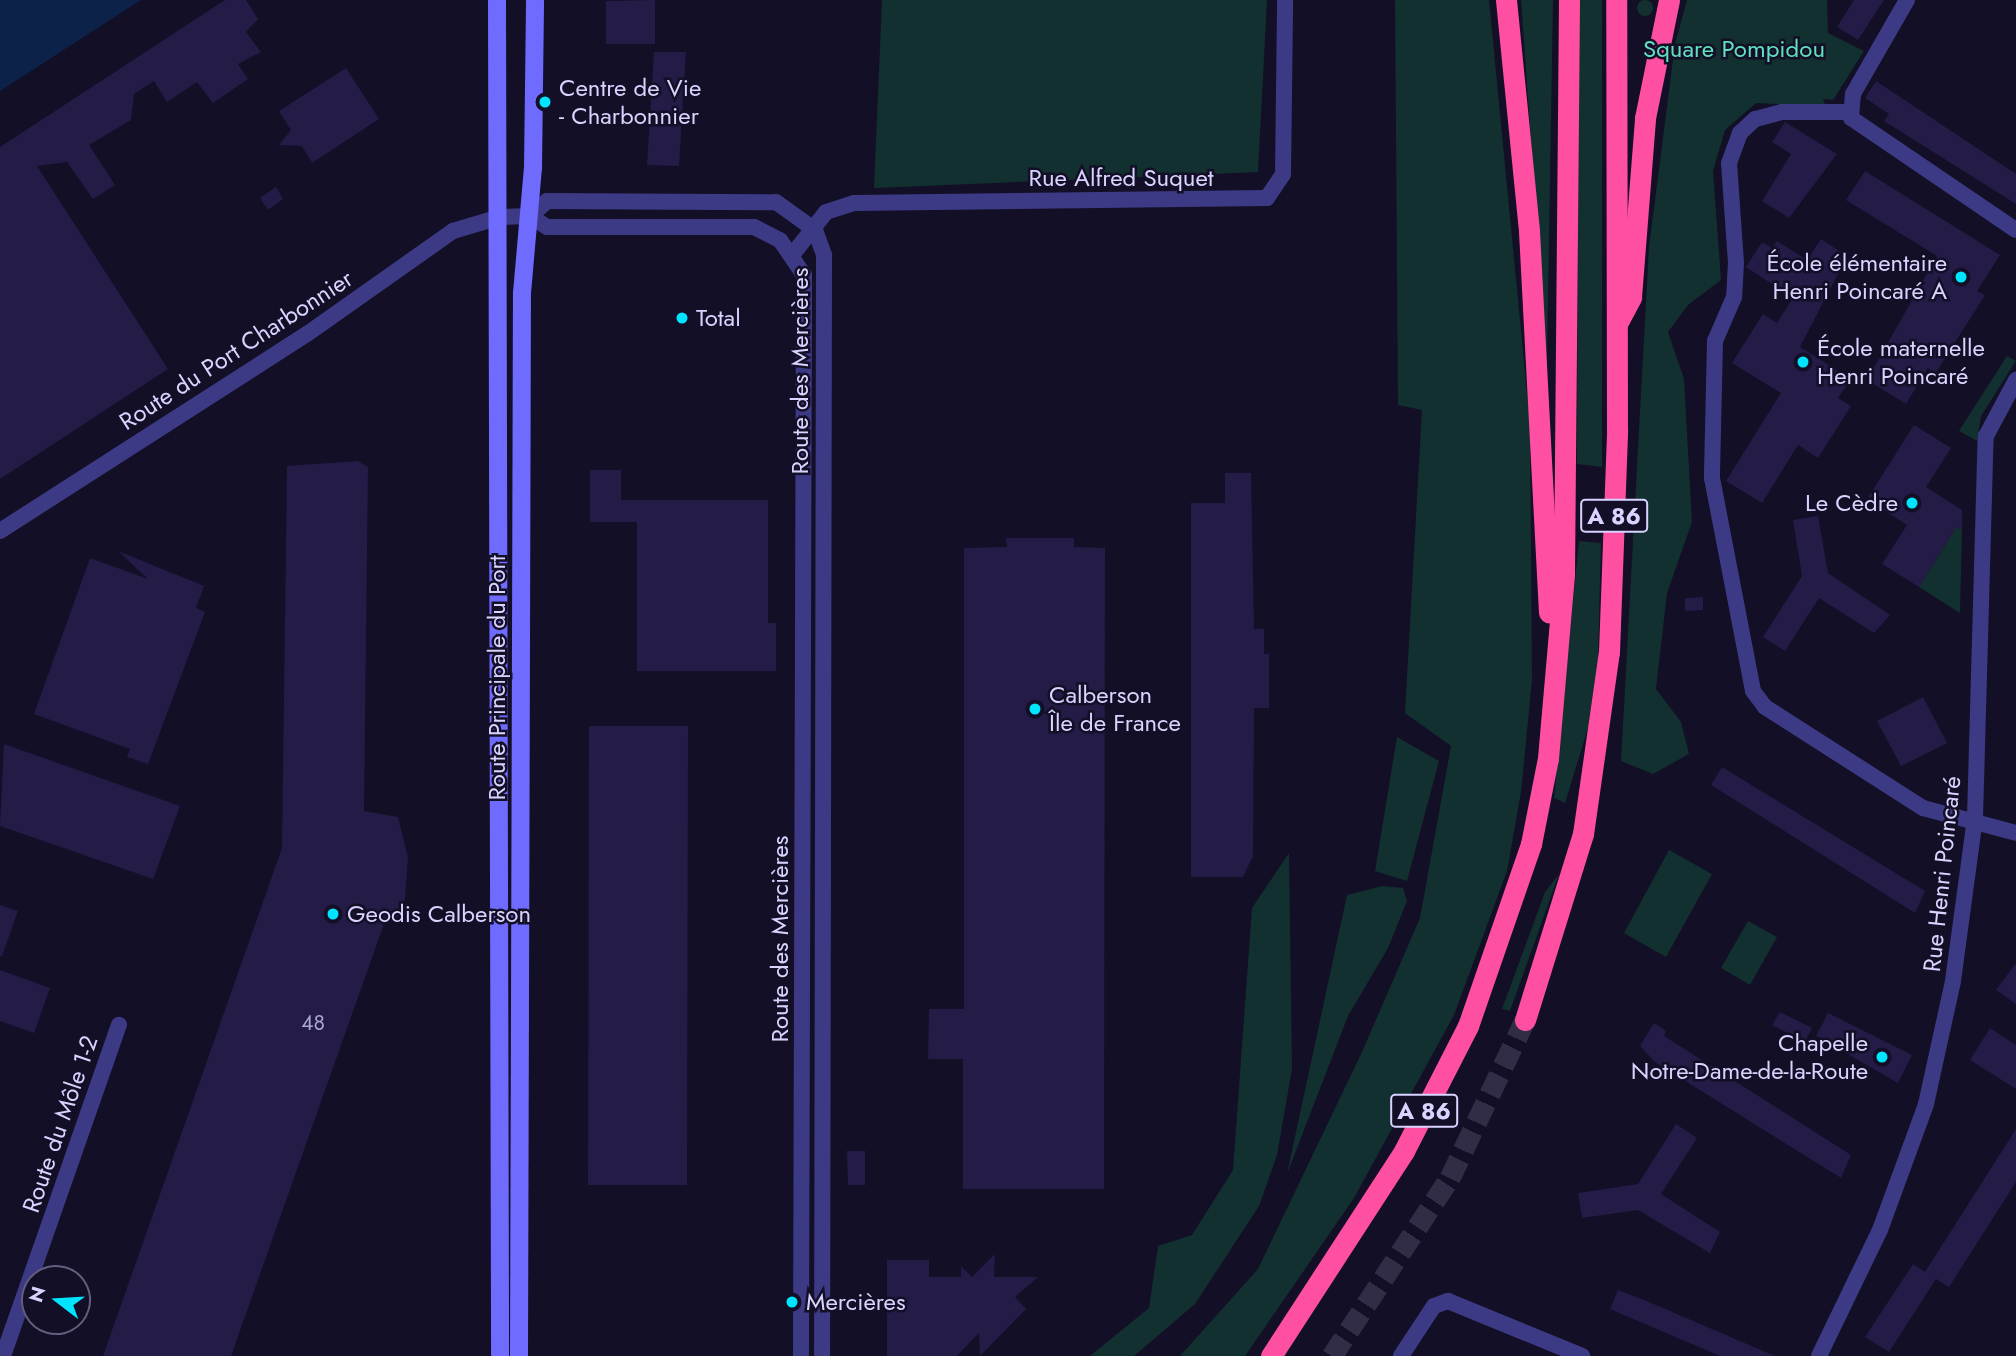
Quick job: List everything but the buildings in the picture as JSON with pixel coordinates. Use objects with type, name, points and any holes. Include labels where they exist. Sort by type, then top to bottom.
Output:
[{"type":"highway","points":[[1506,0],[1529,230],[1550,631],[1559,667]]},
{"type":"highway","name":"A 86","points":[[1272,1356],[1404,1151],[1472,1018],[1531,844],[1559,667],[1569,0]]},
{"type":"highway","name":"A 86","points":[[1524,1020],[1566,899],[1599,739],[1614,553],[1616,0]]},
{"type":"highway","points":[[1616,325],[1630,297],[1645,118],[1669,0]]},
{"type":"main road","name":"Route Principale du Port","points":[[496,0],[500,217],[500,1356]]},
{"type":"main road","name":"Route Principale du Port","points":[[519,1356],[522,293],[530,216],[535,0]]},
{"type":"street","name":"Rue Alfred Suquet","points":[[793,254],[827,212],[854,203],[1267,198],[1283,174],[1285,0]]},
{"type":"street","points":[[1850,112],[1907,0]]},
{"type":"street","points":[[1850,112],[1860,129],[2016,230]]},
{"type":"street","points":[[1850,112],[1767,114],[1740,134],[1732,148],[1728,177],[1734,297],[1715,341],[1712,478],[1759,703],[1923,808],[1975,818],[2016,832]]},
{"type":"street","points":[[500,217],[530,216],[547,201],[764,201],[785,204],[815,230]]},
{"type":"street","name":"Route des Mercières","points":[[530,216],[547,227],[754,227],[793,254],[804,275],[801,1356]]},
{"type":"street","name":"Route du Port Charbonnier","points":[[0,531],[307,334],[453,231],[500,217]]},
{"type":"street","name":"Route des Mercières","points":[[815,230],[824,255],[822,1356]]},
{"type":"street","name":"Rue Henri Poincaré","points":[[1819,1356],[1880,1230],[1926,1104],[1953,981],[1975,818],[1986,436],[2016,380]]},
{"type":"street","name":"Route du Môle 1-2","points":[[3,1356],[119,1025]]},
{"type":"street","points":[[1401,1356],[1434,1306],[1448,1301],[1582,1356]]},
{"type":"green space","points":[[882,0],[1267,0],[1258,172],[874,188]]},
{"type":"green space","points":[[1395,0],[1489,0],[1530,424],[1532,680],[1521,792],[1507,871],[1454,1015],[1354,1198],[1245,1356],[1180,1356],[1258,1269],[1362,1052],[1420,918],[1451,746],[1405,713],[1422,410],[1398,405]]},
{"type":"green space","points":[[1521,0],[1553,0],[1546,418],[1540,267]]},
{"type":"green space","points":[[1579,0],[1602,0],[1602,467],[1577,464]]},
{"type":"green space","points":[[1645,0],[1653,8],[1645,16],[1637,8]]},
{"type":"green space","name":"Square Pompidou","points":[[1687,0],[1827,0],[1828,33],[1864,51],[1833,100],[1823,99],[1826,107],[1756,103],[1725,130],[1713,171],[1721,280],[1688,305],[1668,332],[1684,379],[1692,522],[1667,593],[1656,689],[1681,722],[1689,754],[1653,774],[1621,761],[1649,247],[1675,44]]},
{"type":"green space","points":[[2007,356],[2016,361],[1981,416],[1977,441],[1959,431]]},
{"type":"green space","points":[[1956,527],[1962,530],[1960,613],[1919,587]]},
{"type":"green space","points":[[1579,541],[1601,543],[1598,658],[1588,728],[1565,803],[1554,798]]},
{"type":"green space","points":[[1397,737],[1439,761],[1407,881],[1375,871]]},
{"type":"green space","points":[[1669,850],[1712,874],[1666,957],[1624,933]]},
{"type":"green space","points":[[1289,853],[1292,1069],[1277,1155],[1259,1206],[1195,1304],[1134,1356],[1090,1356],[1149,1308],[1158,1246],[1192,1235],[1233,1170],[1252,908]]},
{"type":"green space","points":[[1559,874],[1510,1011],[1502,1009],[1545,892]]},
{"type":"green space","points":[[1382,886],[1403,888],[1407,901],[1388,948],[1348,1016],[1287,1174],[1347,895]]},
{"type":"green space","points":[[1748,921],[1777,937],[1750,985],[1721,968]]},
{"type":"water","points":[[0,0],[141,0],[0,91]]},
{"type":"tunnel","points":[[1332,1356],[1450,1178],[1525,1020]]},
{"type":"place","name":"Centre de Vie - Charbonnier","points":[[545,102]]},
{"type":"place","name":"École élémentaire Henri Poincaré A","points":[[1961,277]]},
{"type":"place","name":"Total","points":[[682,318]]},
{"type":"place","name":"École maternelle Henri Poincaré","points":[[1803,362]]},
{"type":"place","name":"Le Cèdre","points":[[1912,503]]},
{"type":"place","name":"Calberson Île de France","points":[[1035,709]]},
{"type":"place","name":"Geodis Calberson","points":[[333,914]]},
{"type":"place","name":"Chapelle Notre-Dame-de-la-Route","points":[[1882,1057]]},
{"type":"place","name":"Mercières","points":[[792,1302]]}]
